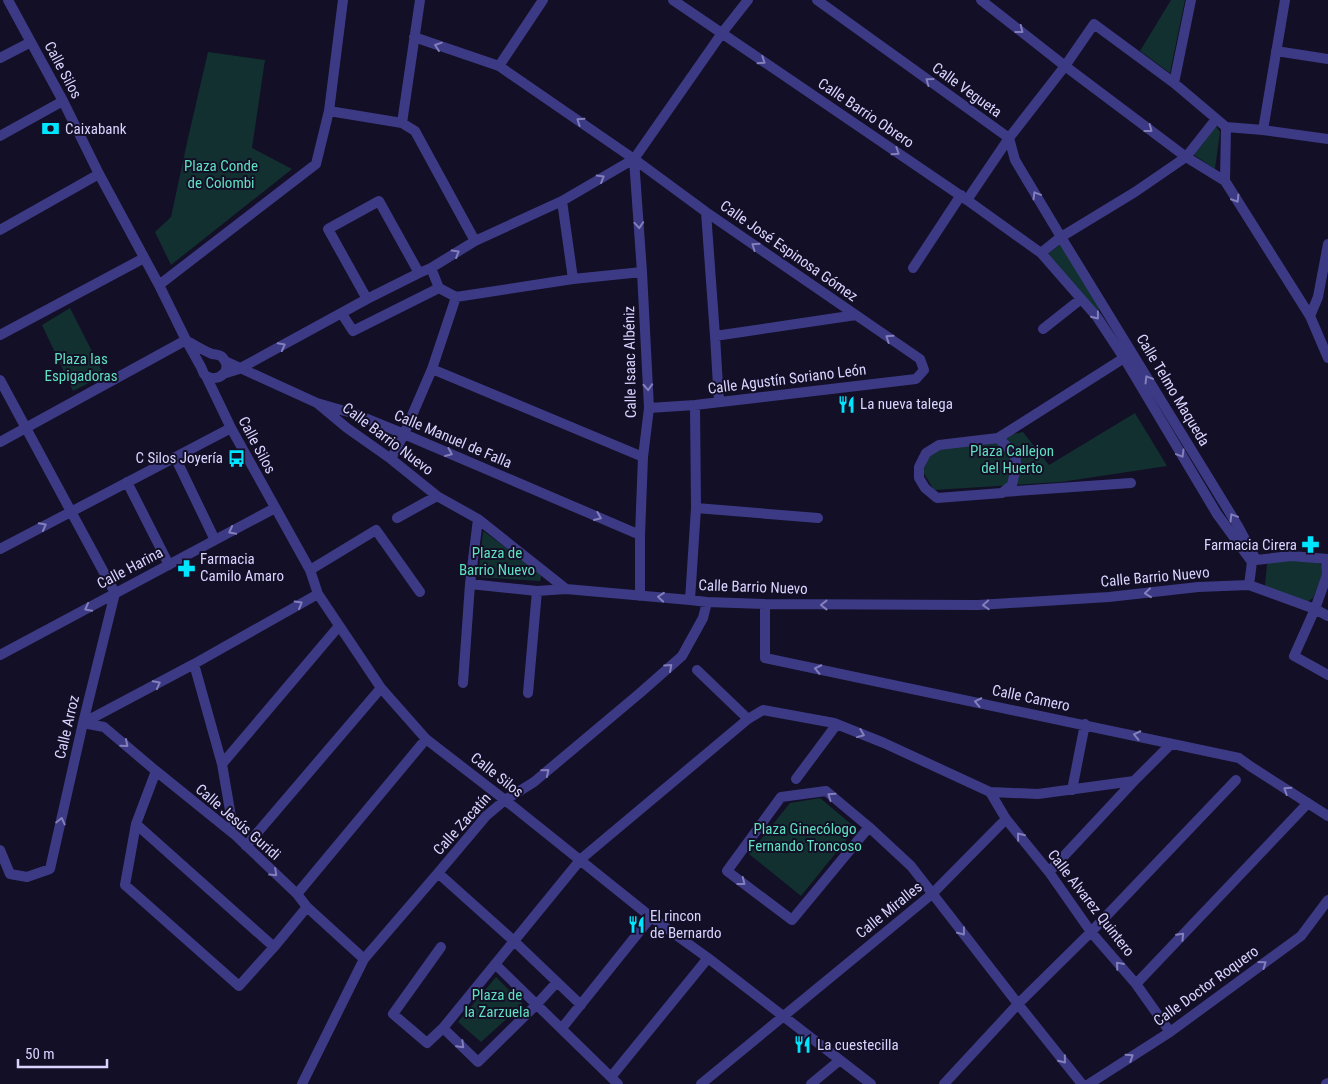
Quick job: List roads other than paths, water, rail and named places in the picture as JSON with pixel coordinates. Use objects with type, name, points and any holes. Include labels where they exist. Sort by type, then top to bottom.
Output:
[{"type":"street","name":"Calle Silos","points":[[8,0],[63,101],[186,340],[212,374],[214,395],[230,428],[310,570],[318,594],[381,688],[426,739],[651,917],[708,958],[871,1084]]},
{"type":"street","points":[[159,285],[316,164],[329,111],[344,0]]},
{"type":"street","points":[[402,123],[420,0]]},
{"type":"street","points":[[499,66],[543,0]]},
{"type":"street","name":"Calle Barrio Obrero","points":[[673,0],[964,198],[1041,253]]},
{"type":"street","points":[[212,374],[239,369],[431,268],[475,241],[562,201],[634,159],[722,33],[748,0]]},
{"type":"street","name":"Calle Vegueta","points":[[817,0],[1009,138],[1015,160],[1061,237]]},
{"type":"street","points":[[981,0],[994,4],[1065,66],[1186,157],[1225,181],[1310,316],[1328,358]]},
{"type":"street","points":[[1174,83],[1191,0]]},
{"type":"street","points":[[1263,130],[1285,0]]},
{"type":"street","points":[[913,268],[1065,66],[1094,24],[1174,83],[1226,127],[1328,139]]},
{"type":"street","name":"Calle José Espinosa Gómez","points":[[414,38],[499,66],[634,159],[706,212],[920,359],[924,370]]},
{"type":"street","points":[[0,58],[31,42]]},
{"type":"street","points":[[1276,51],[1328,59]]},
{"type":"street","points":[[0,136],[63,101]]},
{"type":"street","points":[[329,111],[402,123],[416,131],[475,241]]},
{"type":"street","points":[[1041,253],[1061,237],[1135,192],[1186,157],[1216,119]]},
{"type":"street","points":[[1225,181],[1226,127]]},
{"type":"street","name":"Calle Isaac Albéniz","points":[[634,159],[649,408],[643,457],[640,596]]},
{"type":"street","points":[[0,230],[100,174]]},
{"type":"street","points":[[367,300],[328,229],[379,201],[419,273]]},
{"type":"street","points":[[562,201],[573,279]]},
{"type":"street","points":[[706,212],[719,402]]},
{"type":"street","name":"Calle Telmo Maqueda","points":[[1061,237],[1238,526],[1254,561]]},
{"type":"street","points":[[1310,316],[1318,297],[1328,244]]},
{"type":"street","name":"Calle Telmo Maqueda","points":[[1041,253],[1097,317],[1124,358],[1217,514],[1254,561]]},
{"type":"street","points":[[0,335],[144,258]]},
{"type":"street","points":[[431,268],[439,288],[456,297],[573,279],[642,272]]},
{"type":"street","points":[[342,314],[353,332],[439,288]]},
{"type":"street","points":[[391,459],[432,369],[456,297]]},
{"type":"street","points":[[1043,329],[1081,299]]},
{"type":"street","points":[[715,336],[856,315]]},
{"type":"street","points":[[0,442],[186,340],[220,356],[225,361],[226,368],[212,374]]},
{"type":"street","points":[[212,374],[203,360],[213,354]]},
{"type":"street","points":[[1124,358],[998,438],[939,445],[926,453],[919,467],[919,478],[925,488],[936,498],[1131,483]]},
{"type":"street","name":"Calle Manuel de Falla","points":[[225,361],[317,403],[355,414],[404,434],[640,535]]},
{"type":"street","points":[[432,369],[643,457]]},
{"type":"street","name":"Calle Agustín Soriano León","points":[[649,408],[695,405],[916,378],[924,370]]},
{"type":"street","points":[[0,380],[115,593]]},
{"type":"street","name":"Calle Barrio Nuevo","points":[[317,403],[437,496],[478,519],[566,589],[707,602],[978,606],[1109,597],[1198,587],[1249,586]]},
{"type":"street","points":[[690,600],[696,508],[695,405]]},
{"type":"street","points":[[0,548],[230,428]]},
{"type":"street","points":[[998,438],[1012,451],[1017,462],[1012,485],[1002,493]]},
{"type":"street","points":[[175,457],[216,540]]},
{"type":"street","points":[[127,482],[169,564]]},
{"type":"street","points":[[397,518],[437,496]]},
{"type":"street","name":"Calle Harina","points":[[0,655],[275,508]]},
{"type":"street","points":[[696,508],[818,518]]},
{"type":"street","points":[[463,683],[470,584],[478,519]]},
{"type":"street","points":[[310,570],[376,530],[420,592]]},
{"type":"street","points":[[1328,616],[1315,610],[1249,586],[1254,561],[1291,556],[1327,559],[1327,575],[1315,610],[1294,656],[1328,675]]},
{"type":"street","points":[[470,584],[537,591],[566,589]]},
{"type":"street","points":[[528,693],[537,591]]},
{"type":"street","name":"Calle Arroz","points":[[0,850],[10,874],[27,877],[50,869],[83,722],[115,593]]},
{"type":"street","points":[[83,722],[194,664],[318,594]]},
{"type":"street","name":"Calle Zacatín","points":[[302,1084],[364,959],[486,816],[505,800],[534,782],[682,656],[703,618],[707,602]]},
{"type":"street","name":"Calle Camero","points":[[765,604],[765,658],[1239,758],[1328,816]]},
{"type":"street","points":[[222,764],[339,626]]},
{"type":"street","points":[[194,664],[222,764],[234,834]]},
{"type":"street","points":[[697,670],[748,719]]},
{"type":"street","points":[[246,846],[381,688]]},
{"type":"street","points":[[441,947],[394,1014],[427,1043],[443,1028],[581,860],[748,719],[762,710],[837,724],[884,743],[990,792],[1038,794],[1134,781]]},
{"type":"street","name":"Calle Jesús Guridi","points":[[83,722],[104,727],[234,834],[307,907],[364,959]]},
{"type":"street","points":[[796,778],[837,724]]},
{"type":"street","points":[[1072,790],[1084,724]]},
{"type":"street","points":[[296,894],[426,739]]},
{"type":"street","points":[[1048,872],[1134,781],[1172,744]]},
{"type":"street","points":[[156,771],[136,824],[125,885],[239,986],[307,907]]},
{"type":"street","points":[[944,1084],[1018,1004],[1091,932],[1236,780]]},
{"type":"street","points":[[869,827],[792,920],[727,870],[781,797],[826,791],[869,827],[911,866],[1082,1084]]},
{"type":"street","name":"Calle Alvarez Quintero","points":[[990,792],[1006,819],[1048,872],[1091,932],[1136,984],[1170,1032]]},
{"type":"street","points":[[1136,984],[1308,803]]},
{"type":"street","name":"Calle Miralles","points":[[701,1084],[932,894],[1006,819]]},
{"type":"street","points":[[136,824],[274,947]]},
{"type":"street","points":[[438,873],[514,941],[581,1005]]},
{"type":"street","name":"Calle Doctor Roquero","points":[[1089,1084],[1170,1032],[1301,936],[1328,900]]},
{"type":"street","points":[[562,1028],[651,917]]},
{"type":"street","points":[[495,964],[614,1080],[708,958]]},
{"type":"street","points":[[443,1028],[478,1062],[557,982]]},
{"type":"street","points":[[811,1084],[840,1060]]},
{"type":"place","name":"Caixabank","points":[[51,129]]},
{"type":"place","name":"La nueva talega","points":[[846,404]]},
{"type":"place","name":"C Silos Joyería","points":[[237,458]]},
{"type":"place","name":"Farmacia Cirera","points":[[1311,545]]},
{"type":"place","name":"Farmacia Camilo Amaro","points":[[186,568]]},
{"type":"place","name":"El rincon de Bernardo","points":[[636,925]]},
{"type":"place","name":"La cuestecilla","points":[[803,1045]]},
{"type":"park label","name":"Plaza Conde de Colombi","points":[[221,174]]},
{"type":"park label","name":"Plaza las Espigadoras","points":[[81,368]]},
{"type":"park label","name":"Plaza Callejon del Huerto","points":[[1012,460]]},
{"type":"park label","name":"Plaza de Barrio Nuevo","points":[[497,562]]},
{"type":"park label","name":"Plaza Ginecólogo Fernando Troncoso","points":[[805,838]]},
{"type":"park label","name":"Plaza de la Zarzuela","points":[[497,1004]]}]
